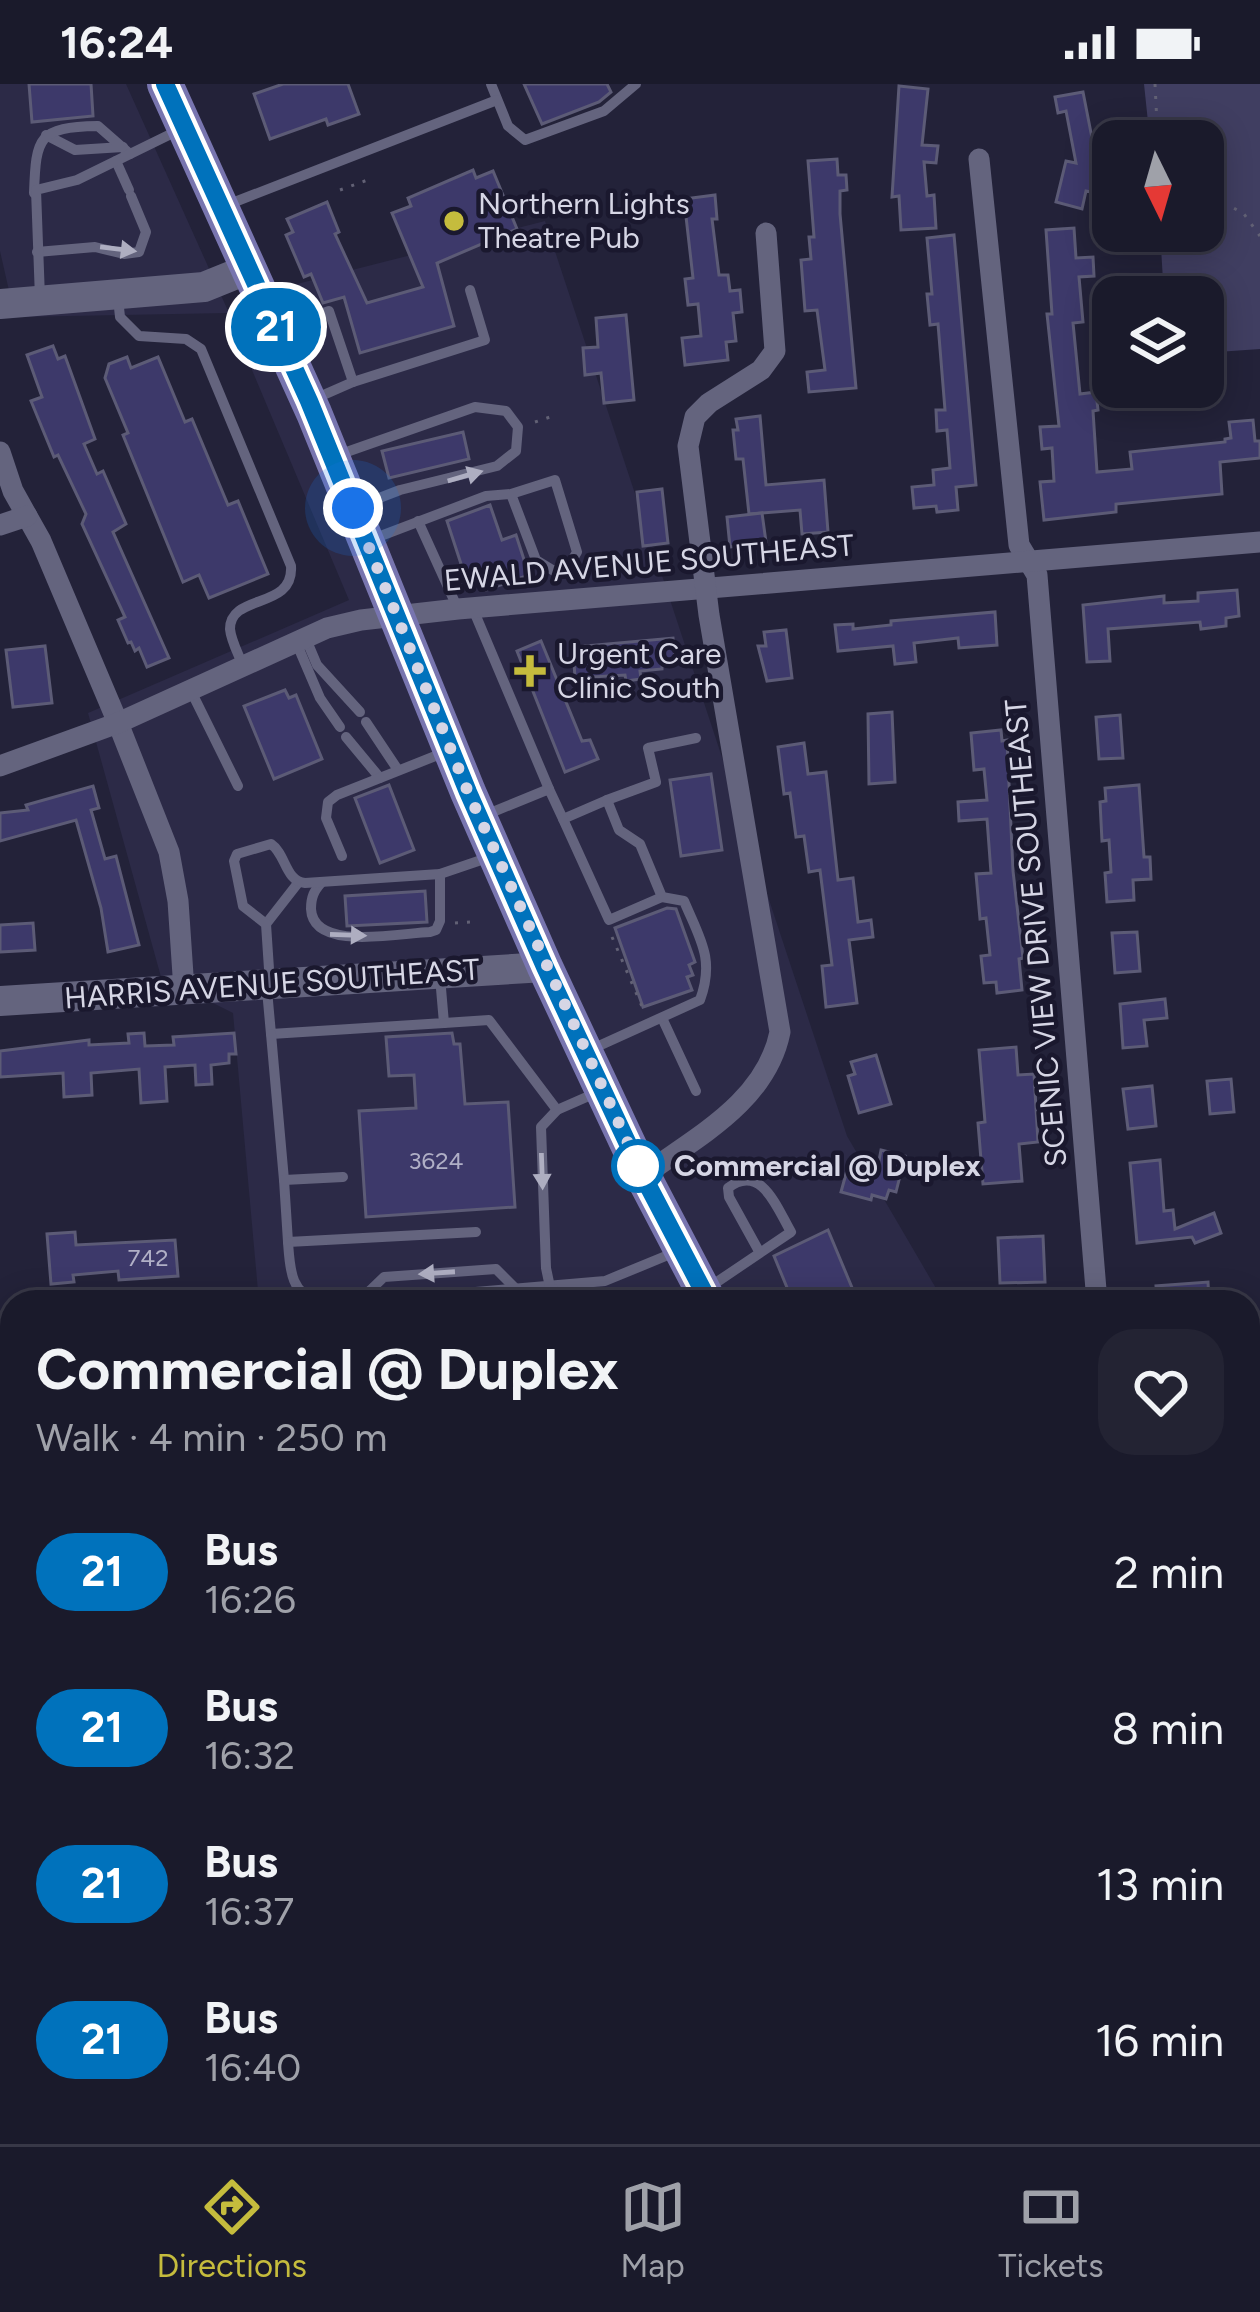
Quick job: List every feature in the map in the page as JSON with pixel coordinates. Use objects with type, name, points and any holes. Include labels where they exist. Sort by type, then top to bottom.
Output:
[{"type":"main road","points":[[168,85],[309,401],[545,967],[643,1176],[703,1290]]},
{"type":"street","name":"SCENIC VIEW DRIVE SOUTHEAST","points":[[979,159],[1019,545],[1037,574],[1096,1290]]},
{"type":"street","points":[[643,1176],[740,1106],[770,1068],[780,1032],[705,590],[688,446],[695,417],[761,370],[775,352],[766,233]]},
{"type":"street","points":[[0,304],[204,287],[251,268]]},
{"type":"street","points":[[0,452],[169,852],[178,901],[184,990]]},
{"type":"street","points":[[0,525],[27,516]]},
{"type":"street","name":"EWALD AVENUE SOUTHEAST","points":[[0,766],[118,723],[345,622],[1260,542]]},
{"type":"street","name":"HARRIS AVENUE SOUTHEAST","points":[[0,1001],[545,967]]},
{"type":"lane","points":[[491,84],[508,126],[526,140],[604,111],[636,84]]},
{"type":"lane","points":[[223,207],[497,100]]},
{"type":"lane","points":[[40,301],[36,148],[46,135],[71,127],[98,126],[127,151]]},
{"type":"lane","points":[[34,194],[41,186],[77,181],[127,151],[185,127]]},
{"type":"lane","points":[[46,135],[75,150],[127,151]]},
{"type":"lane","points":[[37,252],[95,247],[124,254],[139,252],[146,232],[116,161]]},
{"type":"lane","points":[[309,401],[485,340],[470,290]]},
{"type":"lane","points":[[118,294],[120,316],[139,336],[186,339],[201,349],[291,566],[291,578],[283,591],[243,608],[231,622],[243,666]]},
{"type":"lane","points":[[278,329],[329,311],[353,382]]},
{"type":"lane","points":[[332,457],[475,407],[506,411],[516,419],[518,444],[510,458],[497,466],[400,490],[360,525]]},
{"type":"lane","points":[[360,525],[418,521],[488,496],[557,480],[577,556],[554,571],[550,586],[554,601]]},
{"type":"lane","points":[[511,494],[536,560],[554,571]]},
{"type":"lane","points":[[418,521],[465,608],[609,920],[662,897],[684,901],[705,951],[710,974],[700,1000],[584,1053]]},
{"type":"lane","points":[[301,640],[363,717],[398,770]]},
{"type":"lane","points":[[301,640],[320,698],[380,778]]},
{"type":"lane","points":[[191,691],[238,786]]},
{"type":"lane","points":[[563,819],[656,782],[648,748],[696,739]]},
{"type":"lane","points":[[342,856],[326,818],[328,802],[451,749]]},
{"type":"lane","points":[[480,818],[549,789]]},
{"type":"lane","points":[[607,800],[619,830],[640,844],[662,897]]},
{"type":"lane","points":[[266,924],[243,906],[235,857],[277,846],[298,883]]},
{"type":"lane","points":[[298,883],[440,874],[496,855]]},
{"type":"lane","points":[[321,883],[311,908],[322,932],[341,937],[430,932],[440,921],[440,874]]},
{"type":"lane","points":[[298,883],[266,924],[288,1242],[293,1282],[301,1290]]},
{"type":"lane","points":[[440,974],[444,1023]]},
{"type":"lane","points":[[271,1034],[489,1020],[557,1110]]},
{"type":"lane","points":[[656,1020],[696,1091]]},
{"type":"lane","points":[[556,1290],[550,1286],[546,1268],[541,1127],[557,1110],[602,1090]]},
{"type":"lane","points":[[284,1180],[343,1177]]},
{"type":"lane","points":[[707,1290],[791,1232],[762,1183],[752,1179],[735,1182],[728,1188],[729,1197],[760,1253]]},
{"type":"lane","points":[[288,1242],[476,1232]]},
{"type":"lane","points":[[504,1290],[605,1281],[680,1250]]},
{"type":"lane","points":[[369,1290],[384,1276],[496,1269],[516,1289]]},
{"type":"path","points":[[1155,84],[1157,120]]},
{"type":"path","points":[[340,190],[373,178]]},
{"type":"path","points":[[1224,202],[1244,214],[1260,236]]},
{"type":"path","points":[[609,920],[609,930],[656,1020]]},
{"type":"shaded area","points":[[0,84],[126,84],[229,313],[297,284],[545,221],[847,1136],[937,1290],[258,1290],[233,1013],[161,977],[88,713],[349,600],[228,313],[15,317],[0,251]]},
{"type":"shaded area","points":[[1144,84],[1260,84],[1260,349],[1224,352],[1224,276],[1163,276],[1161,252],[1224,252],[1224,120],[1148,120]]},
{"type":"building","points":[[29,84],[91,84],[93,116],[32,122]]},
{"type":"building","points":[[283,84],[348,84],[359,114],[328,125],[326,119],[270,139],[254,94]]},
{"type":"building","points":[[524,84],[607,84],[611,92],[599,102],[542,124]]},
{"type":"building","points":[[899,86],[928,89],[922,145],[938,146],[936,163],[924,162],[927,196],[934,195],[936,228],[901,230],[899,196],[892,197]]},
{"type":"building","points":[[1083,92],[1092,138],[1092,192],[1086,191],[1082,209],[1056,202],[1066,161],[1076,163],[1066,111],[1058,113],[1055,97]]},
{"type":"building","points":[[837,159],[838,175],[846,175],[840,214],[856,388],[809,392],[807,372],[825,370],[817,310],[805,311],[801,260],[811,259],[809,237],[814,237],[808,161]]},
{"type":"building","points":[[473,170],[476,178],[493,171],[517,229],[437,263],[454,326],[360,353],[344,297],[323,303],[311,274],[304,277],[286,235],[293,232],[287,219],[327,202],[339,232],[335,234],[367,303],[423,287],[392,213],[411,206],[408,198]]},
{"type":"building","points":[[715,195],[717,219],[712,219],[719,275],[728,275],[730,291],[740,290],[742,312],[733,313],[736,341],[726,342],[728,360],[685,365],[682,338],[701,336],[698,304],[688,305],[685,279],[693,278],[684,199]]},
{"type":"building","points":[[1074,228],[1076,258],[1093,257],[1094,276],[1079,277],[1083,322],[1073,323],[1080,394],[1092,392],[1092,408],[1098,408],[1093,411],[1097,472],[1132,469],[1130,452],[1225,442],[1231,438],[1229,422],[1253,420],[1260,458],[1220,462],[1222,494],[1116,504],[1116,512],[1044,520],[1040,482],[1054,481],[1052,448],[1042,449],[1040,427],[1059,426],[1047,314],[1052,314],[1046,230]]},
{"type":"building","points":[[954,235],[976,485],[956,487],[958,510],[937,512],[936,506],[914,508],[912,487],[934,485],[933,470],[950,468],[947,430],[937,431],[936,410],[945,410],[938,324],[930,325],[927,238]]},
{"type":"building","points":[[626,315],[634,400],[604,403],[601,373],[585,375],[583,348],[598,347],[596,318]]},
{"type":"building","points":[[53,346],[58,359],[65,356],[95,439],[84,444],[97,474],[103,471],[126,524],[113,532],[169,658],[147,667],[139,648],[135,651],[128,643],[118,620],[125,617],[82,524],[86,514],[58,455],[54,457],[31,401],[42,397],[27,355]]},
{"type":"building","points":[[127,357],[131,368],[158,357],[185,422],[192,419],[228,505],[238,501],[268,574],[209,598],[199,575],[183,582],[105,378],[109,364]]},
{"type":"building","points":[[760,416],[766,485],[824,480],[828,532],[802,534],[800,510],[749,514],[743,459],[736,459],[733,430],[738,430],[736,419]]},
{"type":"building","points":[[463,432],[469,459],[389,478],[382,451]]},
{"type":"building","points":[[662,489],[668,543],[643,546],[637,492]]},
{"type":"building","points":[[490,505],[502,540],[516,535],[529,575],[486,590],[479,568],[464,573],[447,521]]},
{"type":"building","points":[[762,513],[766,542],[730,547],[727,517]]},
{"type":"building","points":[[1237,590],[1239,616],[1226,618],[1226,626],[1201,629],[1200,622],[1108,629],[1110,661],[1087,662],[1083,605],[1164,596],[1164,603],[1198,601],[1198,593]]},
{"type":"building","points":[[995,612],[997,645],[959,648],[958,638],[914,643],[916,662],[895,664],[893,646],[838,651],[835,625],[853,624],[853,629]]},
{"type":"building","points":[[786,630],[792,678],[767,681],[758,646],[766,646],[764,632]]},
{"type":"building","points":[[673,638],[676,662],[640,671],[641,679],[626,681],[625,675],[575,678],[573,647]]},
{"type":"building","points":[[541,641],[582,741],[590,740],[598,759],[565,772],[517,651]]},
{"type":"building","points":[[45,646],[52,703],[13,707],[6,650]]},
{"type":"building","points":[[285,690],[289,698],[296,695],[322,759],[274,779],[244,706]]},
{"type":"building","points":[[892,712],[895,782],[869,784],[868,714]]},
{"type":"building","points":[[1120,715],[1123,758],[1099,759],[1096,717]]},
{"type":"building","points":[[1001,730],[1002,741],[1007,740],[1013,871],[1023,958],[1019,959],[1022,990],[997,993],[996,982],[984,983],[981,956],[990,955],[986,918],[980,919],[976,874],[991,873],[987,819],[959,821],[958,802],[987,800],[984,769],[974,770],[971,733]]},
{"type":"building","points":[[804,743],[808,774],[826,772],[838,880],[853,878],[858,922],[871,920],[873,937],[849,940],[857,1003],[826,1007],[822,966],[832,965],[820,870],[809,872],[804,836],[796,837],[778,747]]},
{"type":"building","points":[[711,774],[722,850],[681,856],[670,780]]},
{"type":"building","points":[[389,785],[414,850],[380,863],[355,798]]},
{"type":"building","points":[[1139,785],[1144,857],[1150,857],[1151,879],[1133,880],[1134,900],[1107,902],[1109,840],[1102,841],[1100,802],[1106,801],[1105,788]]},
{"type":"building","points":[[93,786],[99,808],[91,810],[105,859],[116,856],[139,945],[108,952],[76,820],[0,841],[0,813],[28,810],[26,805]]},
{"type":"building","points":[[425,891],[427,922],[347,926],[345,896]]},
{"type":"building","points":[[667,908],[676,909],[695,962],[689,965],[693,975],[687,977],[692,990],[643,1007],[615,928]]},
{"type":"building","points":[[33,923],[35,950],[0,952],[0,925]]},
{"type":"building","points":[[1137,932],[1140,971],[1115,973],[1112,933]]},
{"type":"building","points":[[1165,999],[1167,1018],[1144,1020],[1147,1046],[1123,1048],[1120,1004]]},
{"type":"building","points":[[144,1033],[145,1046],[174,1045],[173,1037],[234,1033],[236,1054],[229,1054],[229,1063],[211,1065],[212,1084],[196,1085],[195,1065],[165,1067],[167,1101],[141,1103],[139,1069],[91,1073],[92,1095],[64,1097],[63,1073],[0,1077],[0,1051],[89,1040],[89,1045],[129,1043],[128,1034]]},
{"type":"building","points":[[452,1033],[454,1044],[460,1044],[465,1104],[508,1102],[515,1207],[366,1217],[359,1111],[416,1108],[414,1075],[389,1076],[386,1037]]},
{"type":"building","points":[[1016,1047],[1018,1075],[1034,1074],[1038,1142],[1019,1144],[1022,1181],[983,1184],[978,1123],[985,1122],[979,1050]]},
{"type":"building","points":[[876,1055],[891,1104],[859,1113],[848,1076],[855,1074],[851,1062]]},
{"type":"building","points":[[1231,1079],[1234,1112],[1210,1114],[1207,1081]]},
{"type":"building","points":[[1152,1086],[1156,1126],[1128,1129],[1123,1089]]},
{"type":"building","points":[[881,1150],[905,1156],[896,1192],[889,1190],[886,1199],[872,1195],[871,1200],[841,1192],[850,1159],[878,1166]]},
{"type":"building","points":[[1160,1160],[1164,1211],[1173,1210],[1175,1229],[1214,1213],[1221,1233],[1195,1243],[1192,1237],[1137,1243],[1130,1163]]},
{"type":"building","points":[[828,1230],[853,1290],[788,1290],[774,1256]]},
{"type":"building","points":[[75,1232],[76,1245],[175,1240],[178,1276],[119,1280],[118,1271],[73,1275],[74,1282],[51,1284],[47,1234]]},
{"type":"building","points":[[1043,1236],[1045,1282],[1000,1283],[998,1238]]},
{"type":"building","points":[[1208,1282],[1208,1290],[1156,1290],[1156,1286]]},
{"type":"bus line","name":"21","points":[[165,84],[309,401],[468,792],[545,967],[702,1290]]},
{"type":"place","name":"Northern Lights Theatre Pub","points":[[454,221]]},
{"type":"place","name":"Urgent Care Clinic South","points":[[530,671]]},
{"type":"place","name":"Commercial @ Duplex","points":[[638,1166]]},
{"type":"route","points":[[353,508],[468,792],[643,1176],[638,1166]]}]
